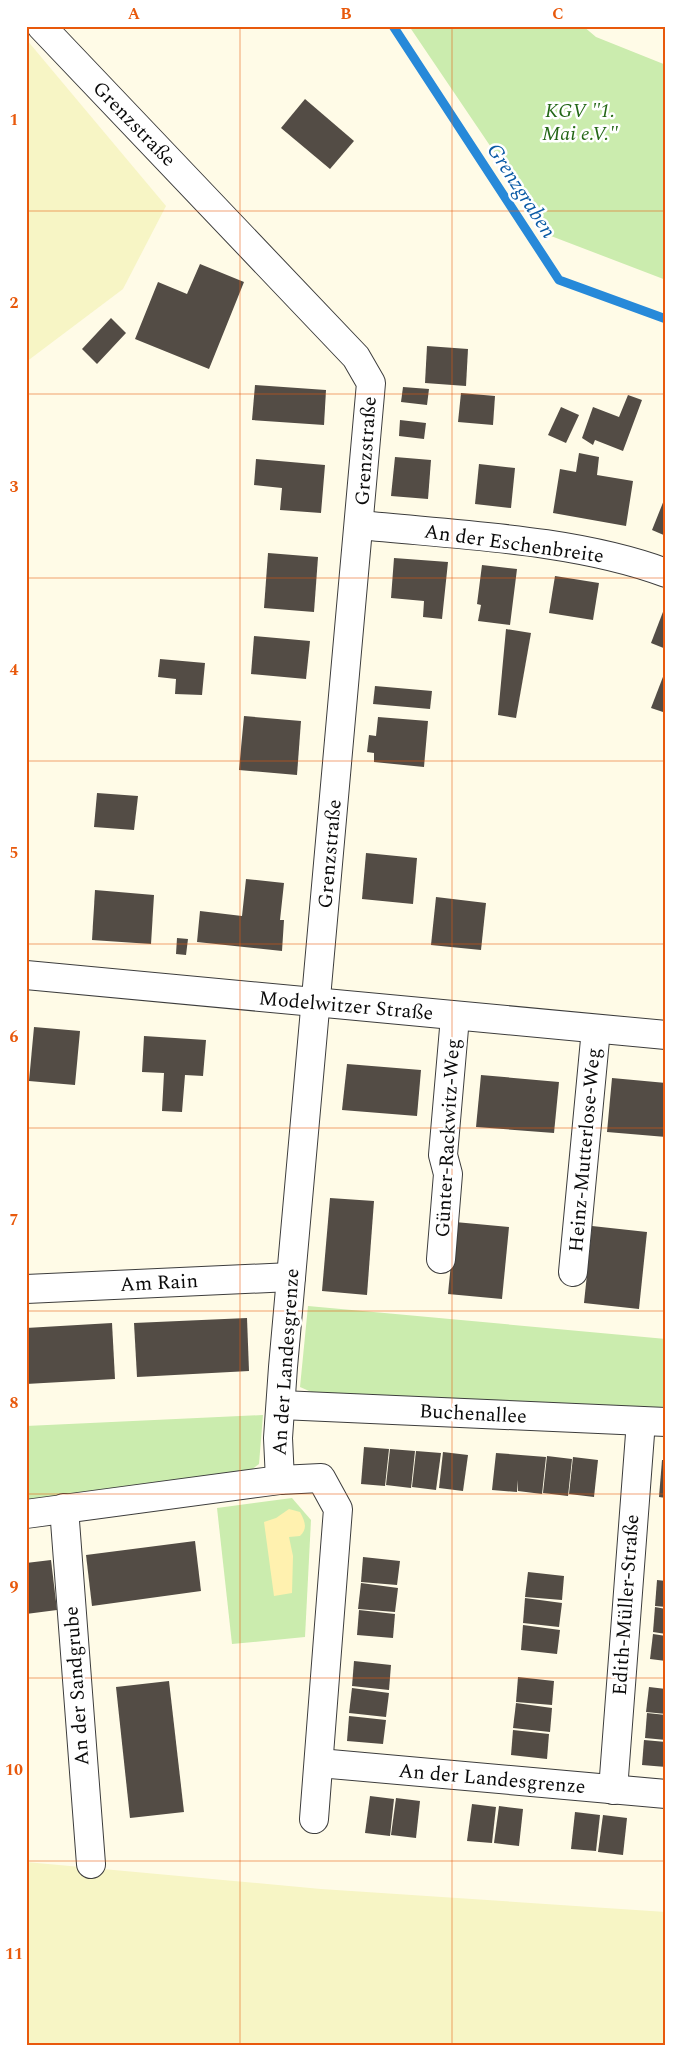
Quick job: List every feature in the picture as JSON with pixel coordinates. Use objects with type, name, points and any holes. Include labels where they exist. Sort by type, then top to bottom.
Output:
[{"type":"street","name":"Grenzstraße","points":[[41,26],[356,357],[371,383],[316,1004]]},
{"type":"street","name":"An der Eschenbreite","points":[[360,524],[543,545],[635,561],[666,573]]},
{"type":"street","name":"Modelwitzer Straße","points":[[26,975],[316,1004],[666,1035]]},
{"type":"street","name":"An der Landesgrenze","points":[[314,1819],[338,1509],[320,1478],[280,1480],[278,1438],[316,1004]]},
{"type":"street","name":"Günter-Rackwitz-Weg","points":[[441,1259],[448,1174],[443,1155],[455,1017]]},
{"type":"street","name":"Heinz-Mutterlose-Weg","points":[[573,1272],[596,1029]]},
{"type":"street","name":"Am Rain","points":[[26,1289],[291,1277]]},
{"type":"street","name":"Buchenallee","points":[[281,1405],[653,1422]]},
{"type":"street","name":"Edith-Müller-Straße","points":[[613,1790],[653,1422]]},
{"type":"street","points":[[26,1514],[280,1480]]},
{"type":"street","name":"An der Sandgrube","points":[[64,1508],[90,1864]]},
{"type":"street","name":"An der Landesgrenze","points":[[319,1763],[666,1794]]},
{"type":"shaded area","points":[[26,39],[166,206],[123,289],[26,362]]},
{"type":"shaded area","points":[[26,1862],[321,1889],[666,1912],[666,2046],[26,2046]]},
{"type":"green space","name":"KGV \"1. Mai e.V.\"","points":[[409,26],[583,26],[596,37],[666,65],[666,280],[551,236]]},
{"type":"green space","points":[[308,1306],[666,1339],[666,1408],[316,1394],[300,1387]]},
{"type":"green space","points":[[263,1415],[259,1464],[246,1474],[26,1501],[26,1426]]},
{"type":"green space","points":[[292,1498],[311,1520],[305,1637],[232,1644],[217,1508]]},
{"type":"sand","points":[[289,1509],[300,1512],[305,1528],[300,1536],[289,1537],[293,1556],[292,1593],[274,1596],[264,1522],[276,1518]]},
{"type":"building","points":[[305,99],[354,141],[330,169],[281,128]]},
{"type":"building","points":[[200,264],[244,282],[209,369],[135,339],[158,282],[187,294]]},
{"type":"building","points":[[111,318],[126,333],[97,364],[82,349]]},
{"type":"building","points":[[427,346],[468,349],[466,386],[425,383]]},
{"type":"building","points":[[255,385],[326,390],[324,425],[252,420]]},
{"type":"building","points":[[403,387],[429,389],[427,405],[401,402]]},
{"type":"building","points":[[461,393],[495,396],[493,425],[458,422]]},
{"type":"building","points":[[628,395],[642,400],[623,451],[595,440],[593,445],[582,438],[593,407],[619,417]]},
{"type":"building","points":[[561,407],[579,415],[566,443],[548,435]]},
{"type":"building","points":[[400,420],[426,423],[424,439],[399,436]]},
{"type":"building","points":[[579,453],[599,457],[597,475],[633,481],[626,526],[553,513],[560,469],[576,472]]},
{"type":"building","points":[[395,457],[431,460],[428,499],[391,496]]},
{"type":"building","points":[[256,459],[325,465],[321,513],[280,510],[282,488],[254,485]]},
{"type":"building","points":[[479,464],[515,468],[511,508],[475,504]]},
{"type":"building","points":[[666,495],[666,536],[652,530]]},
{"type":"building","points":[[268,553],[318,557],[314,612],[264,608]]},
{"type":"building","points":[[394,558],[448,562],[442,619],[423,617],[424,601],[391,598]]},
{"type":"building","points":[[482,565],[517,569],[510,625],[478,621],[481,605],[477,604]]},
{"type":"building","points":[[555,576],[599,583],[593,620],[549,613]]},
{"type":"building","points":[[666,604],[666,649],[651,643]]},
{"type":"building","points":[[506,629],[531,633],[516,718],[498,715]]},
{"type":"building","points":[[254,636],[310,641],[306,679],[251,674]]},
{"type":"building","points":[[160,659],[205,663],[202,695],[175,694],[176,679],[158,677]]},
{"type":"building","points":[[666,669],[666,713],[651,708]]},
{"type":"building","points":[[375,686],[432,691],[430,709],[373,704]]},
{"type":"building","points":[[244,716],[301,721],[297,775],[239,770]]},
{"type":"building","points":[[378,717],[428,721],[424,767],[374,762],[374,753],[367,752],[369,735],[376,736]]},
{"type":"building","points":[[97,793],[138,796],[134,830],[94,827]]},
{"type":"building","points":[[366,853],[417,858],[413,904],[362,899]]},
{"type":"building","points":[[246,879],[284,883],[280,920],[284,920],[282,951],[197,942],[200,911],[242,916]]},
{"type":"building","points":[[95,890],[154,895],[151,944],[92,940]]},
{"type":"building","points":[[436,897],[486,903],[481,950],[431,945]]},
{"type":"building","points":[[177,938],[188,939],[186,955],[176,954]]},
{"type":"building","points":[[34,1027],[80,1031],[75,1085],[29,1081]]},
{"type":"building","points":[[144,1036],[206,1040],[203,1076],[185,1075],[182,1112],[162,1111],[164,1073],[142,1072]]},
{"type":"building","points":[[347,1064],[421,1070],[417,1116],[342,1110]]},
{"type":"building","points":[[481,1075],[559,1082],[554,1133],[476,1127]]},
{"type":"building","points":[[612,1078],[666,1083],[666,1137],[607,1132]]},
{"type":"building","points":[[330,1198],[374,1201],[367,1295],[322,1291]]},
{"type":"building","points":[[455,1222],[509,1227],[502,1299],[448,1294]]},
{"type":"building","points":[[592,1226],[647,1232],[639,1309],[584,1303]]},
{"type":"building","points":[[247,1318],[249,1371],[137,1377],[134,1323]]},
{"type":"building","points":[[112,1323],[115,1379],[26,1384],[26,1328]]},
{"type":"building","points":[[364,1447],[389,1449],[385,1486],[361,1484]]},
{"type":"building","points":[[390,1449],[415,1451],[411,1488],[386,1485]]},
{"type":"building","points":[[416,1451],[441,1453],[436,1490],[412,1487]]},
{"type":"building","points":[[443,1452],[468,1455],[463,1491],[439,1488]]},
{"type":"building","points":[[496,1453],[546,1457],[542,1494],[518,1491],[518,1480],[517,1492],[492,1490]]},
{"type":"building","points":[[547,1456],[572,1459],[568,1496],[543,1493]]},
{"type":"building","points":[[573,1457],[598,1460],[594,1497],[569,1494]]},
{"type":"building","points":[[662,1460],[666,1460],[666,1498],[659,1497]]},
{"type":"building","points":[[195,1541],[201,1591],[92,1606],[86,1555]]},
{"type":"building","points":[[363,1557],[400,1561],[397,1585],[361,1582]]},
{"type":"building","points":[[51,1560],[57,1610],[26,1614],[26,1563]]},
{"type":"building","points":[[528,1572],[564,1576],[562,1600],[525,1597]]},
{"type":"building","points":[[657,1580],[666,1581],[666,1607],[655,1606]]},
{"type":"building","points":[[361,1583],[398,1588],[395,1612],[358,1609]]},
{"type":"building","points":[[525,1598],[562,1603],[559,1627],[523,1623]]},
{"type":"building","points":[[655,1607],[666,1609],[666,1634],[653,1632]]},
{"type":"building","points":[[359,1610],[395,1614],[393,1638],[357,1635]]},
{"type":"building","points":[[523,1625],[560,1630],[557,1654],[521,1650]]},
{"type":"building","points":[[653,1634],[666,1636],[666,1661],[650,1659]]},
{"type":"building","points":[[354,1661],[391,1665],[389,1690],[352,1686]]},
{"type":"building","points":[[518,1677],[554,1681],[552,1705],[516,1702]]},
{"type":"building","points":[[169,1681],[184,1812],[130,1818],[116,1687]]},
{"type":"building","points":[[649,1687],[666,1689],[666,1714],[646,1712]]},
{"type":"building","points":[[352,1688],[389,1693],[386,1717],[349,1713]]},
{"type":"building","points":[[516,1703],[552,1708],[550,1732],[513,1728]]},
{"type":"building","points":[[647,1713],[666,1715],[666,1740],[645,1738]]},
{"type":"building","points":[[349,1716],[386,1720],[383,1744],[347,1741]]},
{"type":"building","points":[[513,1730],[549,1734],[547,1759],[511,1755]]},
{"type":"building","points":[[644,1740],[666,1742],[666,1767],[642,1765]]},
{"type":"building","points":[[370,1796],[394,1799],[390,1836],[365,1833]]},
{"type":"building","points":[[396,1798],[420,1801],[416,1838],[391,1835]]},
{"type":"building","points":[[472,1804],[496,1807],[492,1843],[467,1841]]},
{"type":"building","points":[[499,1806],[523,1809],[519,1846],[494,1843]]},
{"type":"building","points":[[575,1812],[600,1815],[596,1851],[571,1849]]},
{"type":"building","points":[[603,1815],[627,1818],[623,1855],[598,1852]]},
{"type":"waterway","name":"Grenzgraben","points":[[393,26],[559,280],[666,319]]}]
